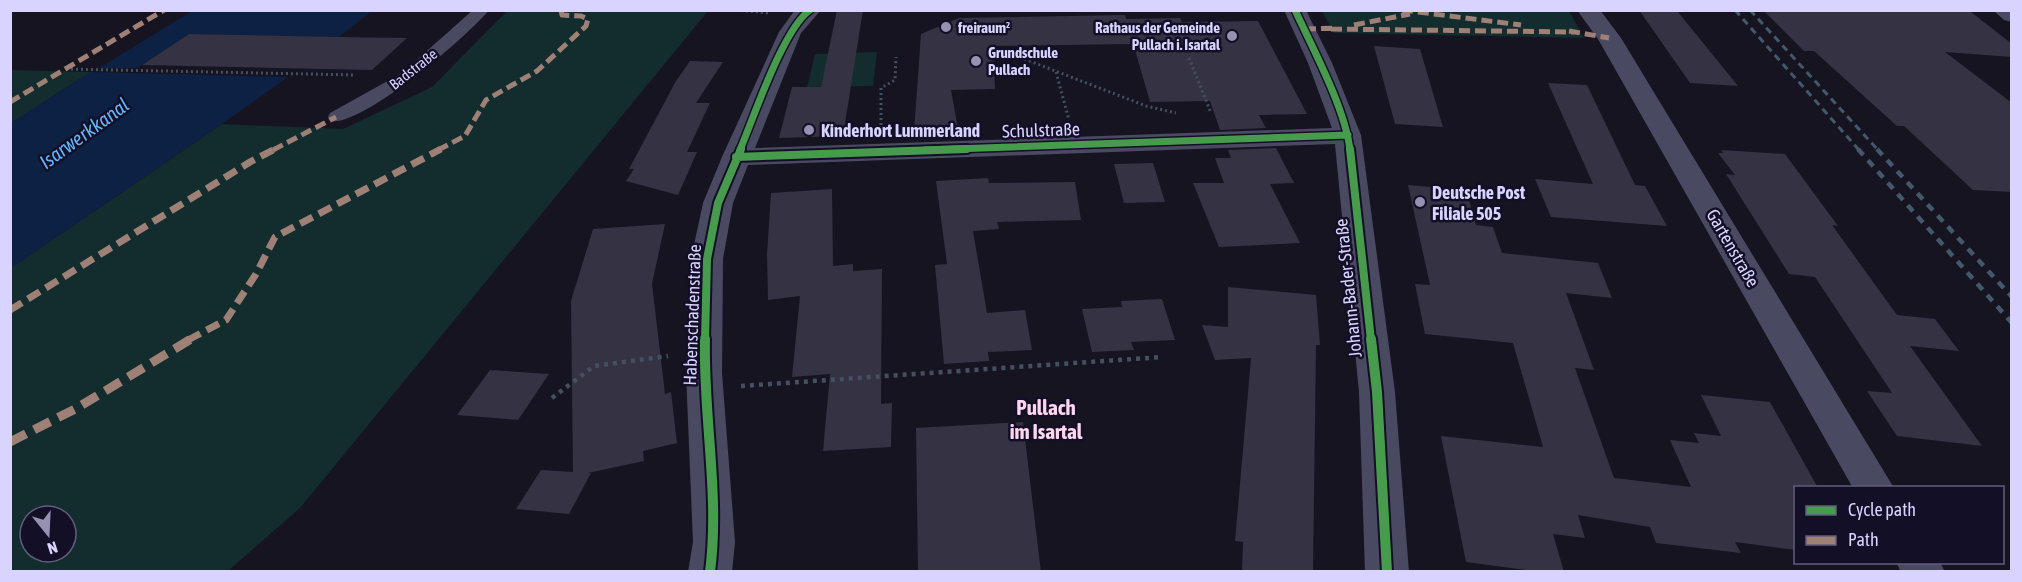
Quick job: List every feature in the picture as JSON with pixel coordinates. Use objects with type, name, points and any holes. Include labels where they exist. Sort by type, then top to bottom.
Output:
[{"type":"street","name":"Habenschadenstraße","points":[[710,572],[714,542],[704,389],[707,259],[718,203],[736,157],[790,32],[803,15],[810,10]]},
{"type":"street","name":"Johann-Bader-Straße","points":[[1295,10],[1320,63],[1347,135],[1377,392],[1388,572]]},
{"type":"street","name":"Gartenstraße","points":[[1588,10],[1609,38],[1873,486]]},
{"type":"street","points":[[2004,10],[2012,15]]},
{"type":"street","name":"Schulstraße","points":[[736,157],[880,153],[1218,131],[1347,135]]},
{"type":"lane","name":"Badstraße","points":[[336,117],[408,76],[482,10]]},
{"type":"path","points":[[1001,50],[1218,131]]},
{"type":"path","points":[[880,153],[881,88],[895,80],[896,57]]},
{"type":"path","points":[[1189,58],[1218,131]]},
{"type":"path","points":[[66,69],[357,75]]},
{"type":"path","points":[[1056,71],[1069,121]]},
{"type":"path","points":[[552,398],[594,366],[704,352]]},
{"type":"path","points":[[704,389],[1162,357]]},
{"type":"green space","points":[[507,11],[708,11],[300,508],[228,571],[11,572],[11,268],[222,124],[343,129],[432,87]]},
{"type":"green space","points":[[1322,11],[1569,11],[1584,38],[1334,33]]},
{"type":"green space","points":[[877,52],[873,86],[807,87],[815,54]]},
{"type":"green space","points":[[11,70],[91,72],[11,123]]},
{"type":"water","points":[[192,11],[372,11],[339,37],[189,34],[137,68],[99,68]]},
{"type":"water","name":"Isarwerkkanal","points":[[91,72],[288,77],[11,268],[11,123]]},
{"type":"building","points":[[837,10],[863,10],[843,136],[779,138],[792,87],[821,87]]},
{"type":"building","points":[[1639,10],[1678,12],[1738,86],[1690,83]]},
{"type":"building","points":[[1763,10],[1971,12],[2012,44],[2012,57],[1945,52],[2012,103],[2012,192],[1973,190],[1904,126],[1897,126],[1814,51],[1804,51]]},
{"type":"building","points":[[1125,15],[1133,44],[993,46],[995,89],[951,90],[959,134],[930,135],[929,131],[914,132],[921,34],[959,18]]},
{"type":"building","points":[[1180,18],[1182,22],[1258,21],[1307,114],[1259,115],[1266,128],[1220,130],[1210,101],[1150,102],[1126,19]]},
{"type":"building","points":[[189,34],[407,38],[372,70],[142,65]]},
{"type":"building","points":[[1374,46],[1420,49],[1443,127],[1395,124]]},
{"type":"building","points":[[690,61],[723,62],[696,103],[710,103],[687,152],[697,152],[678,195],[626,181],[634,169],[629,169],[676,81]]},
{"type":"building","points":[[1548,83],[1587,85],[1635,185],[1645,186],[1667,226],[1551,217],[1535,179],[1593,184]]},
{"type":"building","points":[[1276,148],[1294,183],[1270,184],[1300,243],[1219,247],[1193,183],[1224,183],[1215,158],[1231,158],[1228,150]]},
{"type":"building","points":[[1721,150],[1785,154],[1838,226],[1832,225],[1897,315],[1935,319],[1959,351],[1910,346],[1982,446],[1897,436],[1867,391],[1892,393],[1815,277],[1789,274],[1726,174],[1735,175],[1718,153],[1723,153]]},
{"type":"building","points":[[1153,163],[1165,202],[1124,203],[1114,164]]},
{"type":"building","points":[[988,178],[989,183],[1075,182],[1081,220],[997,222],[999,229],[973,231],[987,313],[1025,310],[1032,350],[988,352],[989,361],[944,364],[935,265],[947,264],[936,181]]},
{"type":"building","points":[[1408,185],[1466,190],[1476,225],[1493,227],[1502,253],[1598,263],[1612,298],[1566,293],[1594,370],[1575,368],[1614,478],[1691,487],[1670,440],[1699,443],[1694,433],[1721,436],[1701,395],[1770,402],[1817,486],[1794,486],[1794,550],[1735,542],[1741,553],[1656,543],[1650,527],[1578,515],[1585,538],[1553,534],[1564,572],[1541,572],[1466,562],[1441,436],[1543,447],[1513,343],[1425,334],[1415,284],[1430,285]]},
{"type":"building","points":[[832,189],[833,266],[853,264],[853,271],[882,269],[881,404],[892,403],[891,447],[823,451],[830,374],[792,377],[800,296],[768,300],[767,254],[771,193]]},
{"type":"building","points":[[665,224],[652,284],[665,394],[671,392],[677,443],[643,451],[644,461],[588,473],[591,473],[569,514],[516,509],[541,470],[573,472],[571,301],[593,229]]},
{"type":"building","points":[[1228,287],[1316,295],[1320,345],[1316,345],[1313,572],[1242,572],[1243,542],[1235,541],[1251,358],[1215,360],[1202,325],[1228,327]]},
{"type":"building","points":[[1162,299],[1175,340],[1131,342],[1134,350],[1092,352],[1082,309],[1122,307],[1121,301]]},
{"type":"building","points":[[490,370],[549,374],[518,420],[457,415]]},
{"type":"building","points":[[1023,422],[1041,572],[918,572],[916,428]]},
{"type":"railway","points":[[1735,10],[1859,150]]},
{"type":"railway","points":[[1750,10],[1878,150]]},
{"type":"railway","points":[[1858,149],[2012,323]]},
{"type":"railway","points":[[1877,149],[2012,297]]},
{"type":"marked path","points":[[10,102],[164,10]]},
{"type":"marked path","points":[[10,442],[77,408],[158,357],[226,320],[256,274],[275,237],[465,136],[486,100],[537,71],[586,26],[588,19],[581,16],[562,15],[561,10]]},
{"type":"marked path","points":[[1402,10],[1521,25]]},
{"type":"marked path","points":[[1354,25],[1410,14]]},
{"type":"marked path","points":[[1305,29],[1336,28]]},
{"type":"marked path","points":[[1331,29],[1576,32]]},
{"type":"marked path","points":[[1569,31],[1609,38]]},
{"type":"marked path","points":[[10,310],[250,162],[336,117]]},
{"type":"cycle path","points":[[710,572],[714,542],[704,373],[707,259],[718,203],[790,32],[803,15],[810,10]]},
{"type":"cycle path","points":[[1295,10],[1320,63],[1348,135],[1377,392],[1387,572]]},
{"type":"cycle path","points":[[736,157],[1348,135]]},
{"type":"place","name":"freiraum²","points":[[946,27]]},
{"type":"place","name":"Rathaus der Gemeinde Pullach i. Isartal","points":[[1232,36]]},
{"type":"place","name":"Grundschule Pullach","points":[[976,61]]},
{"type":"place","name":"Kinderhort Lummerland","points":[[809,130]]},
{"type":"place","name":"Deutsche Post Filiale 505","points":[[1420,202]]},
{"type":"district","name":"Pullach im Isartal","points":[[1046,419]]}]
